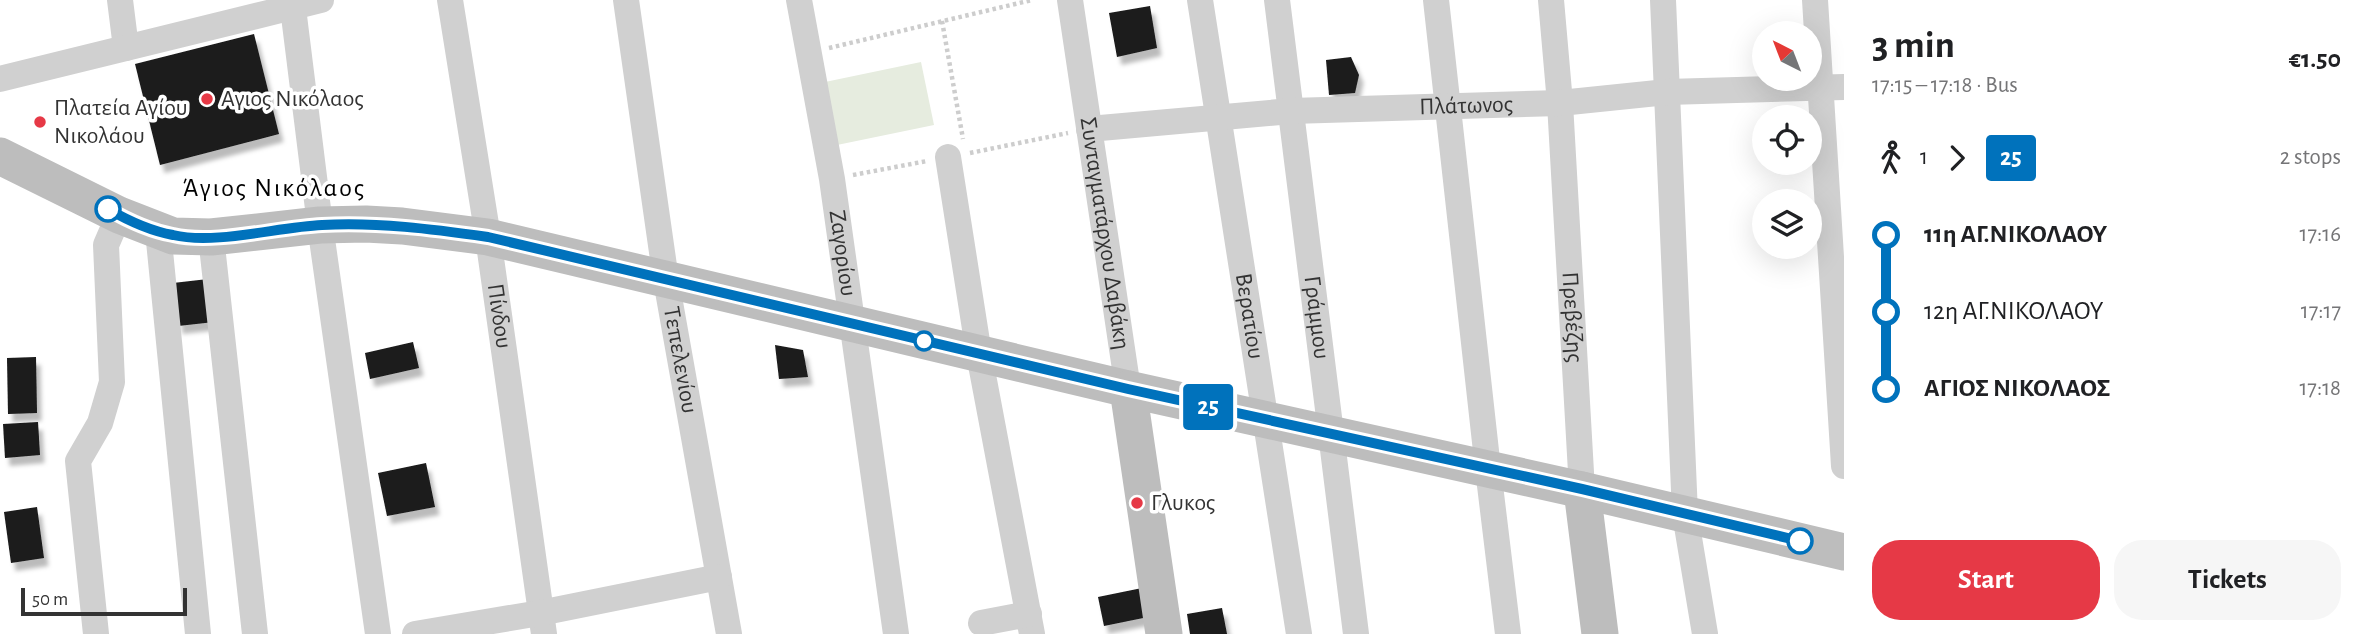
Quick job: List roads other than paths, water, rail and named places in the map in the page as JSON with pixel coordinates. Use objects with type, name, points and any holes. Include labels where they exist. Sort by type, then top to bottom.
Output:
[{"type":"street","points":[[120,0],[126,48]]},
{"type":"street","points":[[0,79],[292,4],[321,0]]},
{"type":"street","name":"Πίνδου","points":[[450,0],[488,237],[542,623]]},
{"type":"street","name":"Τεπελενίου","points":[[626,0],[667,280],[729,634]]},
{"type":"street","name":"Ζαγορίου","points":[[799,0],[832,179],[896,634]]},
{"type":"street","name":"Συνταγματάρχου Δαβάκη","points":[[1070,0],[1164,634]]},
{"type":"street","name":"Βερατίου","points":[[1200,0],[1299,634]]},
{"type":"street","name":"Γράμμου","points":[[1277,0],[1356,634]]},
{"type":"street","points":[[1436,0],[1508,634]]},
{"type":"street","name":"Πρεβέζης","points":[[1551,0],[1560,103],[1582,489],[1600,634]]},
{"type":"street","points":[[1662,0],[1685,514],[1705,634]]},
{"type":"street","points":[[1815,0],[1832,87],[1844,466]]},
{"type":"street","points":[[292,4],[377,634]]},
{"type":"street","name":"Πλάτωνος","points":[[1089,129],[1291,111],[1560,103],[1667,92],[1832,87]]},
{"type":"street","points":[[956,148],[979,354],[1030,624],[981,622]]},
{"type":"street","points":[[0,156],[119,215],[173,236],[211,237],[320,225],[401,226],[488,237],[1128,389],[1582,489],[1844,552]]},
{"type":"street","points":[[96,634],[78,461],[100,423],[112,382],[106,245],[119,215]]},
{"type":"street","points":[[158,231],[198,634]]},
{"type":"street","points":[[211,237],[255,634]]},
{"type":"street","points":[[415,634],[542,623],[719,577]]},
{"type":"place","name":"Αγιος Νικόλαος","points":[[207,99]]},
{"type":"place","name":"Πλατεία Αγίου Νικολάου","points":[[40,122]]},
{"type":"place","name":"Γλυκος","points":[[1137,503]]},
{"type":"district","name":"Άγιος Νικόλαος","points":[[274,188]]}]
